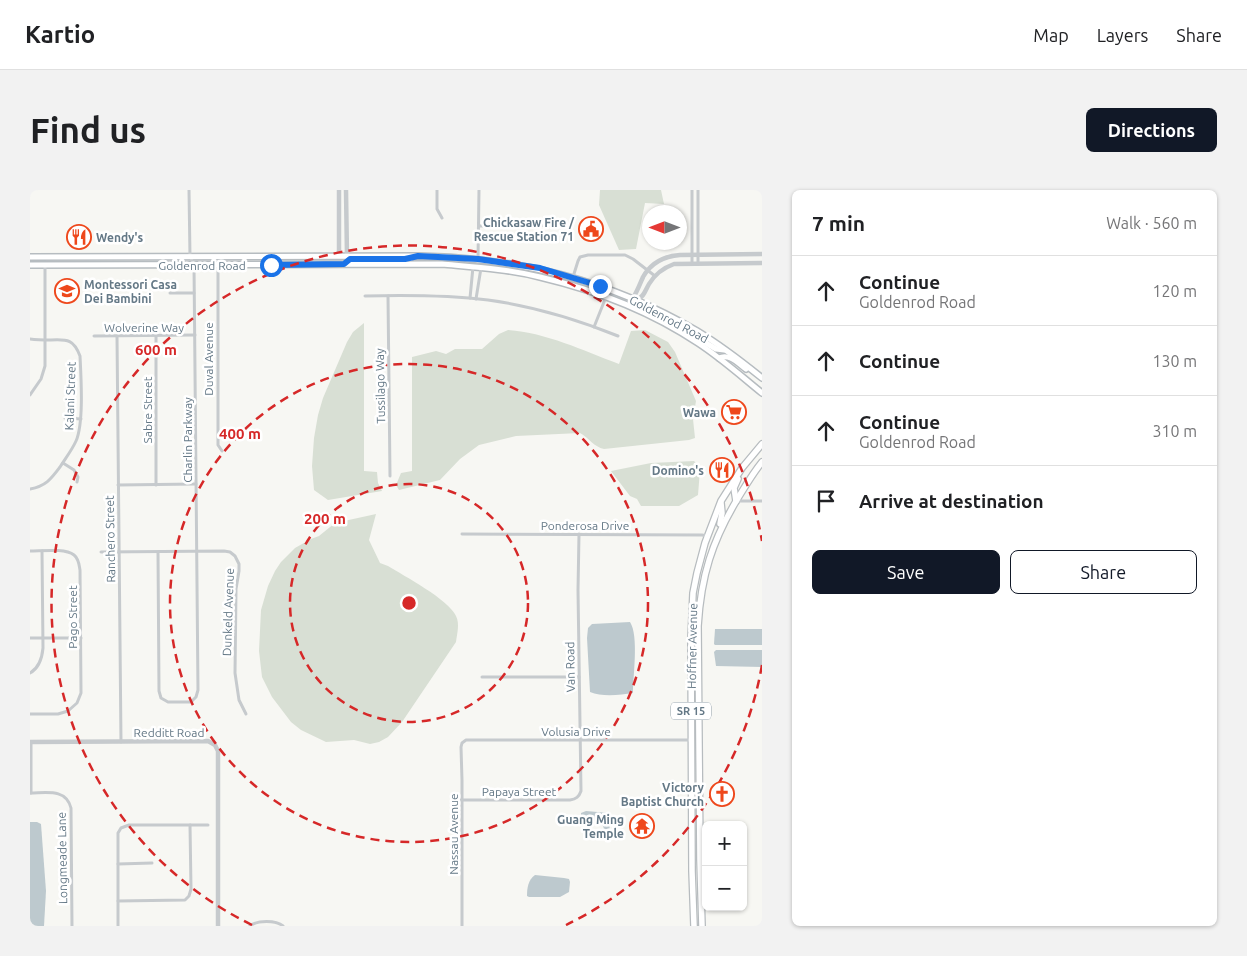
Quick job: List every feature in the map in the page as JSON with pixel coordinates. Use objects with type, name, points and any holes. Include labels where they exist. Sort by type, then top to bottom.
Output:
[{"type":"main road","points":[[326,264],[341,262],[347,256]]},
{"type":"main road","name":"Goldenrod Road","points":[[30,257],[418,256],[478,259],[532,267],[573,277],[635,299],[697,331],[762,378]]},
{"type":"main road","points":[[344,264],[350,259],[405,259],[418,256]]},
{"type":"main road","points":[[30,264],[46,257]]},
{"type":"main road","points":[[45,266],[54,260],[82,260],[86,257]]},
{"type":"main road","name":"Goldenrod Road","points":[[30,264],[45,266],[442,264],[539,277],[606,297],[671,326],[719,358],[762,393]]},
{"type":"main road","points":[[617,302],[633,303],[635,299]]},
{"type":"main road","points":[[671,326],[681,328],[716,349],[725,350]]},
{"type":"main road","points":[[719,358],[726,356],[731,358],[750,373],[762,378]]},
{"type":"main road","name":"Hoffner Avenue","points":[[694,926],[690,638],[692,604],[697,573],[707,536],[721,501],[742,468],[762,444]]},
{"type":"main road","points":[[736,501],[734,488],[736,482],[752,460],[754,454]]},
{"type":"main road","name":"Hoffner Avenue","points":[[702,926],[699,620],[704,578],[710,554],[721,527],[762,462]]},
{"type":"main road","points":[[710,554],[722,516],[721,501]]},
{"type":"main road","points":[[691,682],[695,689],[695,726],[696,729],[700,730]]},
{"type":"main road","points":[[692,740],[696,744],[697,773],[700,778]]},
{"type":"main road","points":[[692,809],[697,818],[697,831],[700,837]]},
{"type":"main road","points":[[692,865],[695,867],[697,889],[701,894]]},
{"type":"street","name":"Charlin Parkway","points":[[158,552],[159,690],[161,698],[168,702],[191,702],[196,697],[198,690],[194,265],[190,256],[189,190]]},
{"type":"street","points":[[339,190],[339,256]]},
{"type":"street","points":[[346,190],[347,256]]},
{"type":"street","points":[[437,190],[437,208],[442,218]]},
{"type":"street","points":[[478,259],[479,190]]},
{"type":"street","points":[[692,190],[692,255],[695,263]]},
{"type":"street","points":[[695,263],[698,255],[698,190]]},
{"type":"street","points":[[479,226],[562,226]]},
{"type":"street","points":[[635,299],[647,271],[660,260],[667,257],[680,255],[762,254]]},
{"type":"street","points":[[573,277],[580,257],[588,255],[625,255],[634,259],[654,276]]},
{"type":"street","points":[[635,299],[643,297],[654,276],[668,266],[681,263],[762,263]]},
{"type":"street","name":"Duval Avenue","points":[[218,265],[218,445],[222,451]]},
{"type":"street","points":[[30,395],[41,379],[45,366],[45,266]]},
{"type":"street","points":[[470,298],[474,267]]},
{"type":"street","points":[[476,299],[481,268]]},
{"type":"street","points":[[472,285],[479,286]]},
{"type":"street","points":[[170,293],[194,293]]},
{"type":"street","points":[[365,296],[470,298],[504,303],[544,311],[618,336]]},
{"type":"street","name":"Tussilago Way","points":[[388,296],[390,476]]},
{"type":"street","points":[[594,327],[606,297]]},
{"type":"street","name":"Sabre Street","points":[[156,335],[156,485]]},
{"type":"street","name":"Wolverine Way","points":[[94,336],[195,335]]},
{"type":"street","name":"Ranchero Street","points":[[117,336],[121,742]]},
{"type":"street","points":[[30,339],[45,340]]},
{"type":"street","name":"Kalani Street","points":[[30,489],[47,483],[63,463],[77,440],[81,419],[80,356],[76,347],[70,341],[64,339],[45,340]]},
{"type":"street","points":[[64,418],[81,419]]},
{"type":"street","points":[[63,463],[74,470],[78,477],[77,482]]},
{"type":"street","points":[[118,485],[196,484]]},
{"type":"street","points":[[736,501],[762,501]]},
{"type":"street","name":"Ponderosa Drive","points":[[462,534],[707,536]]},
{"type":"street","name":"Van Road","points":[[577,798],[581,791],[579,534]]},
{"type":"street","name":"Pago Street","points":[[30,551],[65,551],[75,555],[80,570],[81,638],[80,693],[77,703],[68,711],[58,714],[30,714]]},
{"type":"street","points":[[30,673],[38,667],[42,657],[42,551]]},
{"type":"street","name":"Dunkeld Avenue","points":[[100,552],[224,551],[230,552],[235,556],[239,564],[239,571],[236,589],[235,673],[239,700],[246,714]]},
{"type":"street","points":[[30,638],[81,638]]},
{"type":"street","points":[[482,677],[579,677]]},
{"type":"street","name":"Volusia Drive","points":[[462,743],[466,740],[692,740]]},
{"type":"street","name":"Redditt Road","points":[[30,742],[208,741],[215,744],[218,761],[218,926]]},
{"type":"street","points":[[30,742],[31,793]]},
{"type":"street","name":"Nassau Avenue","points":[[462,743],[462,926]]},
{"type":"street","name":"Longmeade Lane","points":[[31,793],[60,793],[69,801],[71,808],[72,926]]},
{"type":"street","name":"Papaya Street","points":[[461,800],[570,800],[577,798]]},
{"type":"street","points":[[118,901],[185,900],[189,896],[191,889],[190,825]]},
{"type":"street","points":[[118,926],[118,833],[121,828],[129,826],[208,825]]},
{"type":"street","points":[[118,864],[152,863]]},
{"type":"street","points":[[250,926],[254,922],[277,922],[284,926]]},
{"type":"shaded area","points":[[600,190],[661,190],[664,204],[645,203],[642,205],[642,218],[636,249],[619,250],[599,205]]},
{"type":"shaded area","points":[[364,323],[364,471],[377,472],[378,483],[382,491],[328,500],[314,490],[312,466],[318,415],[323,398],[347,342],[353,332]]},
{"type":"shaded area","points":[[508,330],[551,338],[619,364],[631,331],[645,330],[668,342],[675,352],[696,401],[693,419],[695,438],[604,449],[580,433],[516,436],[479,445],[460,459],[440,480],[399,490],[396,485],[401,473],[412,471],[412,357],[436,351],[446,354],[455,349],[482,349],[499,334]]},
{"type":"shaded area","points":[[694,461],[700,467],[698,495],[679,506],[641,506],[637,499],[630,496],[611,471],[651,463]]},
{"type":"shaded area","points":[[376,514],[369,540],[380,563],[425,588],[451,609],[458,622],[456,642],[402,722],[388,737],[370,744],[354,740],[326,742],[301,730],[291,722],[272,697],[262,677],[259,651],[261,610],[268,586],[275,571],[295,548],[319,536],[335,523]]},
{"type":"shaded area","points":[[630,622],[633,628],[635,646],[633,693],[605,695],[590,692],[588,628],[592,624]]},
{"type":"shaded area","points":[[715,629],[762,629],[762,645],[715,645]]},
{"type":"shaded area","points":[[716,650],[762,650],[762,667],[716,666],[714,652]]},
{"type":"shaded area","points":[[586,811],[609,813],[611,817],[608,839],[604,839],[604,829],[601,824],[581,816],[581,813]]},
{"type":"shaded area","points":[[30,822],[41,824],[46,891],[44,926],[30,926]]},
{"type":"shaded area","points":[[535,875],[569,879],[569,892],[560,897],[527,896],[528,884]]},
{"type":"place","name":"Chickasaw Fire / Rescue Station 71","points":[[591,229]]},
{"type":"place","name":"Wendy's","points":[[79,237]]},
{"type":"place","name":"Montessori Casa Dei Bambini","points":[[67,291]]},
{"type":"place","name":"Wawa","points":[[734,412]]},
{"type":"place","name":"Domino's","points":[[722,470]]},
{"type":"place","name":"Victory Baptist Church","points":[[722,794]]},
{"type":"place","name":"Guang Ming Temple","points":[[642,826]]},
{"type":"route","points":[[271,265],[344,264],[350,259],[405,259],[418,256],[444,256],[540,268],[600,286]]}]
